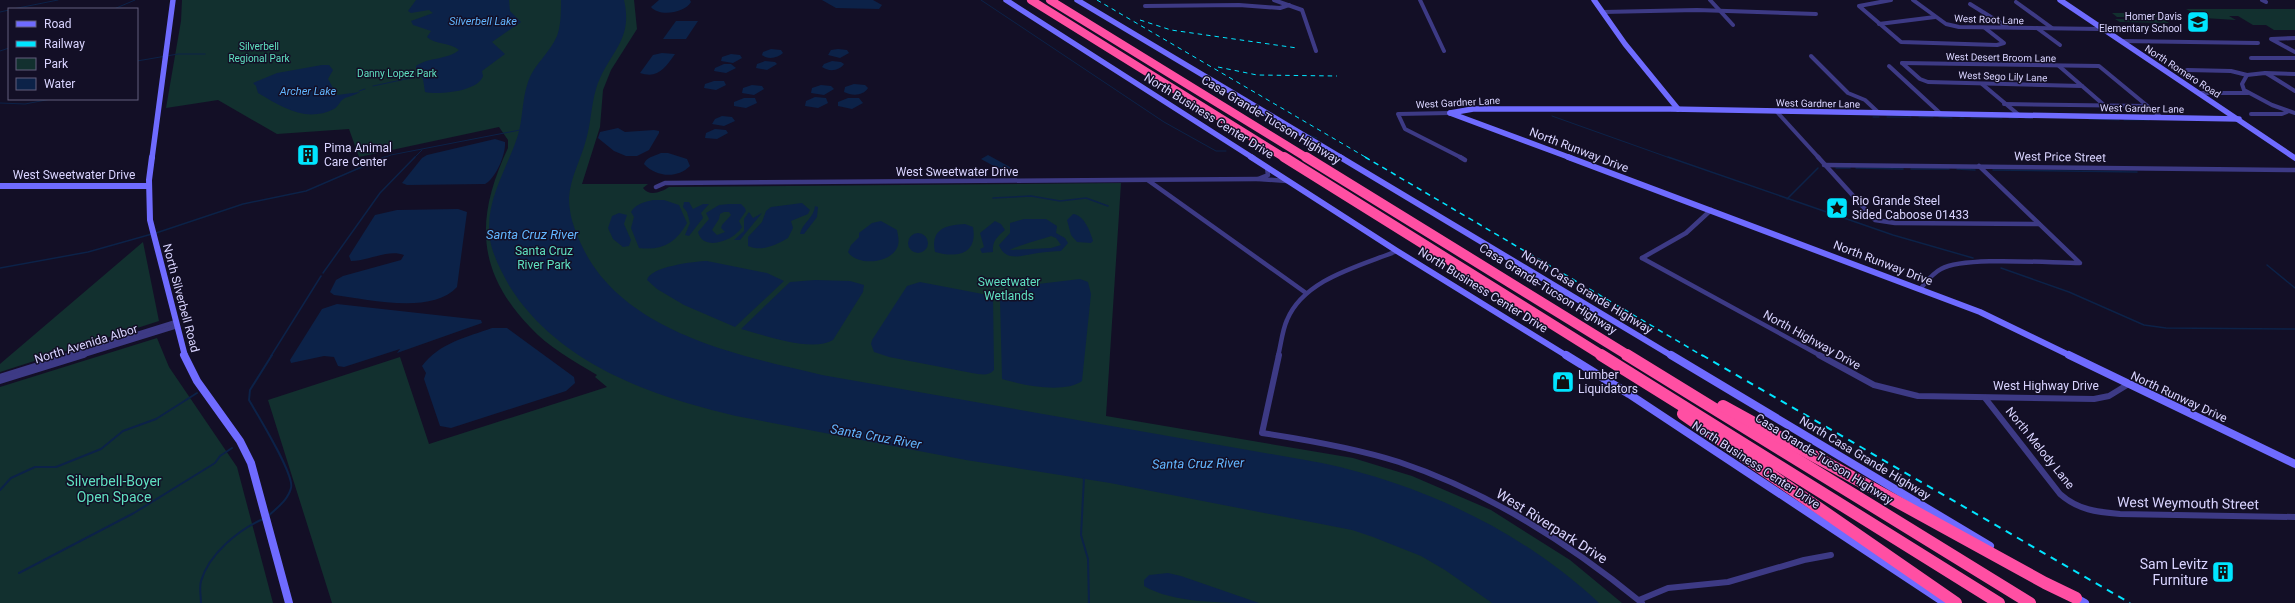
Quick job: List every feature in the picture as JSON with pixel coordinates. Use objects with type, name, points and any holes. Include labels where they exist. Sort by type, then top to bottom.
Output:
[{"type":"highway","name":"Casa Grande-Tucson Highway","points":[[1031,0],[1999,603]]},
{"type":"highway","name":"Casa Grande-Tucson Highway","points":[[1050,0],[1618,348],[2030,603]]},
{"type":"highway","points":[[1618,348],[2045,583],[2080,600]]},
{"type":"highway","points":[[1609,360],[1783,484],[1956,603]]},
{"type":"main road","name":"North Silverbell Road","points":[[173,0],[148,186],[150,220],[177,324],[182,350],[188,366],[240,441],[250,463],[289,603]]},
{"type":"main road","name":"North Business Center Drive","points":[[1006,0],[1397,251],[1629,394],[1945,603]]},
{"type":"main road","name":"North Casa Grande Highway","points":[[1077,0],[2080,600]]},
{"type":"main road","points":[[1594,0],[1625,44],[1678,109]]},
{"type":"main road","name":"North Romero Road","points":[[2060,0],[2295,158]]},
{"type":"main road","points":[[1661,109],[1672,102]]},
{"type":"main road","name":"West Gardner Lane","points":[[1450,113],[1473,109],[1678,109],[1777,112],[2238,119]]},
{"type":"main road","name":"North Runway Drive","points":[[1450,113],[1920,288],[1980,312],[2127,385],[2295,464]]},
{"type":"main road","name":"West Sweetwater Drive","points":[[0,186],[148,186]]},
{"type":"street","points":[[1274,0],[1302,10],[1316,51]]},
{"type":"street","points":[[1420,0],[1444,51]]},
{"type":"street","points":[[1710,0],[1733,26]]},
{"type":"street","points":[[1891,0],[1858,5],[1901,42],[2003,44],[2008,46]]},
{"type":"street","name":"West Root Lane","points":[[1913,0],[1935,17],[1952,26],[1985,28],[2102,29]]},
{"type":"street","points":[[2262,0],[2266,2]]},
{"type":"street","points":[[2016,2],[2053,28]]},
{"type":"street","points":[[1970,4],[2008,28]]},
{"type":"street","points":[[1145,6],[1240,5],[1280,8],[1289,5]]},
{"type":"street","points":[[1603,12],[1770,11],[1816,14]]},
{"type":"street","points":[[1770,11],[1775,17]]},
{"type":"street","points":[[1879,24],[1935,17]]},
{"type":"street","points":[[1985,28],[2003,42],[2003,44]]},
{"type":"street","points":[[2037,28],[2060,46]]},
{"type":"street","points":[[2295,38],[2271,39],[2295,52]]},
{"type":"street","points":[[2120,41],[2258,43]]},
{"type":"street","points":[[1811,56],[1848,93],[1868,102],[1879,113]]},
{"type":"street","points":[[2251,58],[2295,58]]},
{"type":"street","name":"West Desert Broom Lane","points":[[1923,81],[1902,63],[2099,66],[2147,106]]},
{"type":"street","points":[[1889,66],[1941,114]]},
{"type":"street","points":[[2059,66],[2104,105]]},
{"type":"street","points":[[2187,70],[2231,71],[2247,75],[2265,73],[2295,74]]},
{"type":"street","points":[[2265,73],[2295,91]]},
{"type":"street","points":[[2244,90],[2242,84],[2247,75]]},
{"type":"street","name":"West Sego Lily Lane","points":[[1923,81],[2082,86]]},
{"type":"street","points":[[1982,84],[2004,104],[2019,115]]},
{"type":"street","points":[[2197,91],[2244,90],[2287,112],[2295,113]]},
{"type":"street","points":[[2197,91],[2250,93]]},
{"type":"street","points":[[2004,104],[2147,106],[2162,118]]},
{"type":"street","points":[[1777,112],[1875,220],[1895,223],[2040,224]]},
{"type":"street","points":[[2251,114],[2282,114],[2287,112]]},
{"type":"street","name":"West Gardner Lane","points":[[1450,113],[1398,114],[1405,129],[1465,160]]},
{"type":"street","name":"West Price Street","points":[[1824,165],[2295,170]]},
{"type":"street","points":[[1920,288],[1933,274],[1942,268],[1968,262],[2080,263],[1979,166]]},
{"type":"street","points":[[1258,179],[1268,175],[1267,168]]},
{"type":"street","name":"West Sweetwater Drive","points":[[656,187],[665,184],[1258,179],[1291,182]]},
{"type":"street","points":[[1148,180],[1306,293],[1333,279],[1397,251]]},
{"type":"street","points":[[1161,188],[1170,180]]},
{"type":"street","name":"North Highway Drive","points":[[1710,210],[1686,233],[1642,258],[1874,385],[1909,395],[1985,398]]},
{"type":"street","name":"West Riverpark Drive","points":[[1306,293],[1290,310],[1286,321],[1262,433],[1306,440],[1398,462],[1478,494],[1518,516],[1564,545],[1641,602],[1668,588],[1728,582],[1804,560],[1831,555]]},
{"type":"street","name":"North Avenida Albor","points":[[0,381],[29,370],[177,324]]},
{"type":"street","name":"North Avenida Albor","points":[[0,377],[29,370]]},
{"type":"street","name":"West Highway Drive","points":[[1985,398],[2094,399],[2109,396],[2127,385]]},
{"type":"street","name":"North Melody Lane","points":[[1985,398],[2060,494],[2081,508]]},
{"type":"street","name":"West Weymouth Street","points":[[2081,508],[2102,513],[2120,514],[2295,517]]},
{"type":"green space","points":[[182,0],[634,0],[637,29],[611,70],[603,90],[600,127],[582,184],[648,184],[643,188],[646,191],[656,193],[669,187],[1121,183],[1106,416],[1353,458],[1412,476],[1491,510],[1570,560],[1622,603],[332,603],[268,400],[400,357],[429,444],[607,387],[595,377],[597,375],[562,353],[537,334],[512,306],[499,285],[490,263],[486,242],[486,219],[490,197],[508,148],[508,140],[499,127],[359,157],[349,129],[277,134],[218,100],[166,108],[181,21]]},
{"type":"green space","points":[[2186,9],[2295,9],[2295,30],[2274,30],[2266,25],[2253,25],[2238,16],[2229,16],[2236,20],[2204,18]]},
{"type":"green space","points":[[2112,13],[2155,13],[2160,17],[2117,17]]},
{"type":"green space","points":[[2115,19],[2164,20],[2169,23],[2120,22]]},
{"type":"green space","points":[[143,242],[159,321],[0,372],[0,364]]},
{"type":"green space","name":"Silverbell-Boyer Open Space","points":[[157,338],[169,367],[237,467],[273,603],[0,603],[0,387]]},
{"type":"water","name":"Silverbell Lake","points":[[416,0],[509,0],[510,11],[521,22],[492,42],[505,54],[482,71],[483,76],[474,86],[457,91],[438,93],[425,92],[423,79],[416,70],[416,66],[459,50],[455,47],[430,40],[427,37],[431,31],[413,25],[411,21],[433,13],[429,10],[411,13],[408,11]]},
{"type":"water","name":"Santa Cruz River","points":[[561,0],[624,0],[626,14],[625,27],[618,47],[606,66],[596,89],[586,140],[571,183],[569,204],[572,221],[578,238],[599,274],[624,299],[652,319],[685,335],[719,348],[822,375],[1322,463],[1360,472],[1434,498],[1470,514],[1538,554],[1569,577],[1599,603],[1492,603],[1445,570],[1421,556],[1352,530],[1110,483],[966,460],[736,416],[672,398],[640,387],[610,373],[581,356],[554,337],[530,314],[510,287],[493,252],[490,240],[490,212],[493,199],[518,135],[528,82],[534,70],[557,36]]},
{"type":"water","points":[[659,0],[690,0],[691,2],[683,9],[666,13],[655,10],[651,7]]},
{"type":"water","points":[[822,0],[873,0],[882,5],[879,9],[836,8]]},
{"type":"water","points":[[676,21],[698,21],[686,39],[663,39]]},
{"type":"water","points":[[771,49],[781,50],[783,53],[773,58],[767,58],[762,55],[763,52]]},
{"type":"water","points":[[831,50],[847,50],[849,53],[840,58],[828,55]]},
{"type":"water","points":[[662,53],[675,54],[668,64],[660,71],[652,75],[640,73],[653,55]]},
{"type":"water","points":[[731,54],[740,55],[742,58],[733,63],[721,61],[722,57]]},
{"type":"water","points":[[765,61],[775,62],[777,64],[767,70],[756,68],[757,64]]},
{"type":"water","points":[[832,61],[841,62],[844,64],[834,70],[828,70],[822,67],[824,64]]},
{"type":"water","points":[[724,64],[731,64],[736,68],[726,73],[714,71],[715,68]]},
{"type":"water","name":"Archer Lake","points":[[329,65],[333,70],[328,79],[337,95],[360,92],[343,99],[334,109],[324,113],[304,114],[294,112],[258,93],[256,86],[253,83],[277,73]]},
{"type":"water","points":[[714,81],[724,81],[726,85],[716,90],[704,88],[705,84]]},
{"type":"water","points":[[854,84],[865,85],[868,88],[860,94],[850,94],[844,92],[845,87]]},
{"type":"water","points":[[752,85],[762,86],[764,89],[754,95],[742,93],[743,88]]},
{"type":"water","points":[[821,85],[831,86],[834,89],[824,95],[811,93],[812,88]]},
{"type":"water","points":[[815,97],[826,98],[828,103],[818,108],[805,106],[806,101]]},
{"type":"water","points":[[744,98],[755,98],[757,103],[746,108],[734,106],[734,102]]},
{"type":"water","points":[[848,98],[859,98],[863,103],[852,109],[838,106],[838,102]]},
{"type":"water","points":[[722,116],[732,117],[735,121],[724,126],[712,124],[715,119]]},
{"type":"water","points":[[618,128],[625,132],[654,130],[659,131],[659,133],[649,150],[637,156],[626,156],[614,151],[598,138],[600,132]]},
{"type":"water","points":[[715,129],[726,130],[728,133],[717,139],[705,138],[706,133]]},
{"type":"water","points":[[495,139],[505,142],[504,153],[500,165],[493,177],[485,184],[407,185],[402,183],[422,158],[427,155]]},
{"type":"water","points":[[661,153],[668,153],[687,159],[690,166],[679,173],[667,175],[654,172],[644,164],[649,158]]},
{"type":"water","points":[[988,155],[1019,172],[1012,176],[981,159]]},
{"type":"water","points":[[653,200],[664,200],[679,205],[687,223],[678,236],[668,244],[655,248],[639,248],[631,228],[634,217],[631,212],[638,205]]},
{"type":"water","points":[[684,202],[689,202],[693,209],[703,204],[709,204],[701,213],[703,218],[689,236],[685,235],[690,223],[687,212],[683,207]]},
{"type":"water","points":[[802,203],[810,210],[808,214],[791,221],[793,228],[788,238],[764,248],[753,248],[748,246],[748,237],[762,222],[766,211],[771,207]]},
{"type":"water","points":[[741,204],[746,211],[739,221],[742,227],[738,232],[726,240],[712,243],[706,242],[701,238],[698,232],[709,219],[706,213],[719,205]],"holes":[[[729,212],[731,215],[721,228],[725,232],[717,235],[712,230],[719,219],[720,214]]]},
{"type":"water","points":[[815,206],[818,207],[817,217],[804,234],[800,234],[801,230],[813,214]]},
{"type":"water","points":[[458,209],[467,212],[457,287],[446,296],[432,301],[398,303],[334,295],[330,292],[336,280],[343,276],[401,260],[404,255],[391,253],[351,261],[349,256],[375,215],[397,210]]},
{"type":"water","points":[[749,212],[753,218],[762,213],[740,240],[734,240],[744,231],[744,219]]},
{"type":"water","points":[[619,213],[627,215],[624,224],[631,240],[629,246],[623,247],[613,239],[608,228],[612,216]]},
{"type":"water","points":[[1073,214],[1080,217],[1086,224],[1093,241],[1091,243],[1077,242],[1071,235],[1067,220]]},
{"type":"water","points":[[1024,219],[1046,219],[1057,226],[1056,233],[1065,238],[1068,243],[1061,251],[1010,256],[1002,251],[999,245],[1010,233],[1010,223]],"holes":[[[1051,236],[1056,238],[1061,245],[1051,248],[1010,250]]]},
{"type":"water","points":[[881,221],[897,230],[898,244],[893,253],[880,260],[873,261],[858,260],[852,257],[848,252],[851,245],[859,237],[859,233],[872,223]]},
{"type":"water","points":[[995,221],[1001,224],[1005,230],[993,245],[993,252],[982,253],[980,249],[984,247],[980,233]]},
{"type":"water","points":[[965,224],[973,227],[974,236],[969,249],[958,254],[950,255],[935,252],[934,244],[937,233],[946,227]]},
{"type":"water","points":[[918,233],[925,236],[928,243],[925,250],[918,253],[911,250],[908,243],[911,236]]},
{"type":"water","points":[[707,261],[767,273],[784,281],[735,327],[684,305],[657,289],[647,280],[650,275],[664,268],[693,262]]},
{"type":"water","points":[[1080,279],[1088,282],[1091,294],[1082,381],[1074,385],[1054,388],[1031,386],[1002,379],[1000,299],[1038,284]]},
{"type":"water","points":[[815,280],[850,281],[864,285],[863,292],[833,340],[824,344],[801,344],[775,339],[741,329],[790,282]]},
{"type":"water","points":[[920,282],[993,296],[994,370],[992,372],[989,374],[972,373],[889,357],[874,352],[871,344],[872,340],[907,286]]},
{"type":"water","points":[[337,304],[481,320],[482,323],[397,353],[400,349],[344,367],[338,366],[334,357],[324,356],[291,363],[290,360],[322,309]]},
{"type":"water","points":[[492,328],[507,328],[574,377],[575,383],[566,391],[451,428],[440,426],[424,379],[426,373],[422,366],[429,358],[445,346]]},
{"type":"water","points":[[1168,573],[1181,576],[1259,603],[1230,603],[1183,599],[1156,592],[1144,586],[1144,580],[1149,575]]},
{"type":"waterway","points":[[18,8],[58,0]]},
{"type":"waterway","points":[[116,8],[135,0]]},
{"type":"waterway","points":[[981,0],[1164,122],[1216,151],[1226,151]]},
{"type":"waterway","points":[[0,12],[8,10]]},
{"type":"waterway","points":[[0,51],[8,48]]},
{"type":"waterway","points":[[138,61],[178,54],[205,54]]},
{"type":"waterway","points":[[373,86],[420,76]]},
{"type":"waterway","points":[[359,91],[365,89]]},
{"type":"waterway","points":[[0,103],[25,104],[46,100]]},
{"type":"waterway","points":[[1552,116],[1670,158]]},
{"type":"waterway","points":[[1873,117],[1879,117]]},
{"type":"waterway","points":[[1887,117],[1911,117]]},
{"type":"waterway","points":[[1919,117],[1933,117]]},
{"type":"waterway","points":[[1939,117],[1952,118]]},
{"type":"waterway","points":[[1971,118],[2002,118]]},
{"type":"waterway","points":[[2009,118],[2018,118]]},
{"type":"waterway","points":[[2025,118],[2031,118]]},
{"type":"waterway","points":[[2089,119],[2119,120]]},
{"type":"waterway","points":[[2124,120],[2149,120]]},
{"type":"waterway","points":[[383,158],[391,155],[520,130]]},
{"type":"waterway","points":[[1306,134],[1317,138]]},
{"type":"waterway","points":[[415,157],[422,150]]},
{"type":"waterway","points":[[156,233],[243,204],[306,191],[385,157]]},
{"type":"waterway","points":[[323,273],[380,193],[415,157]]},
{"type":"waterway","points":[[1668,157],[1788,198]]},
{"type":"waterway","points":[[1788,198],[1818,168]]},
{"type":"waterway","points":[[1836,168],[1850,168]]},
{"type":"waterway","points":[[1856,168],[1903,169]]},
{"type":"waterway","points":[[1911,169],[1949,169]]},
{"type":"waterway","points":[[1957,169],[1975,170]]},
{"type":"waterway","points":[[1993,170],[2137,172]]},
{"type":"waterway","points":[[993,198],[1031,196],[1060,201],[1086,198],[1108,206]]},
{"type":"waterway","points":[[1788,198],[1893,235],[1973,258]]},
{"type":"waterway","points":[[0,268],[88,252],[152,234]]},
{"type":"waterway","points":[[2267,265],[2295,288]]},
{"type":"waterway","points":[[2001,268],[2069,292],[2144,325],[2166,328],[2295,329]]},
{"type":"waterway","points":[[271,356],[321,276]]},
{"type":"waterway","points":[[268,516],[285,500],[291,488],[291,481],[282,458],[249,400],[250,390],[272,355]]},
{"type":"waterway","points":[[0,490],[11,478],[35,467],[56,467],[101,449],[123,431],[156,419],[197,393]]},
{"type":"waterway","points":[[19,573],[134,513],[215,463],[220,456],[232,448]]},
{"type":"waterway","points":[[1084,478],[1081,535],[1088,559],[1089,603]]},
{"type":"waterway","points":[[201,603],[201,581],[211,561],[235,536],[263,519]]},
{"type":"railway","points":[[1097,0],[1367,158]]},
{"type":"railway","points":[[1140,20],[1171,30],[1297,48]]},
{"type":"railway","points":[[1218,67],[1257,75],[1337,76]]},
{"type":"railway","points":[[1365,157],[1703,356]]},
{"type":"railway","points":[[1833,206],[1841,209]]},
{"type":"railway","points":[[1702,355],[2130,603]]},
{"type":"place","name":"Homer Davis Elementary School","points":[[2198,22]]},
{"type":"place","name":"Pima Animal Care Center","points":[[308,155]]},
{"type":"place","name":"Rio Grande Steel Sided Caboose 01433","points":[[1837,208]]},
{"type":"place","name":"Lumber Liquidators","points":[[1563,382]]},
{"type":"place","name":"Sam Levitz Furniture","points":[[2223,572]]},
{"type":"park label","name":"Silverbell Regional Park","points":[[259,52]]},
{"type":"park label","name":"Danny Lopez Park","points":[[397,73]]},
{"type":"park label","name":"Santa Cruz River Park","points":[[544,258]]},
{"type":"park label","name":"Sweetwater Wetlands","points":[[1009,289]]}]
